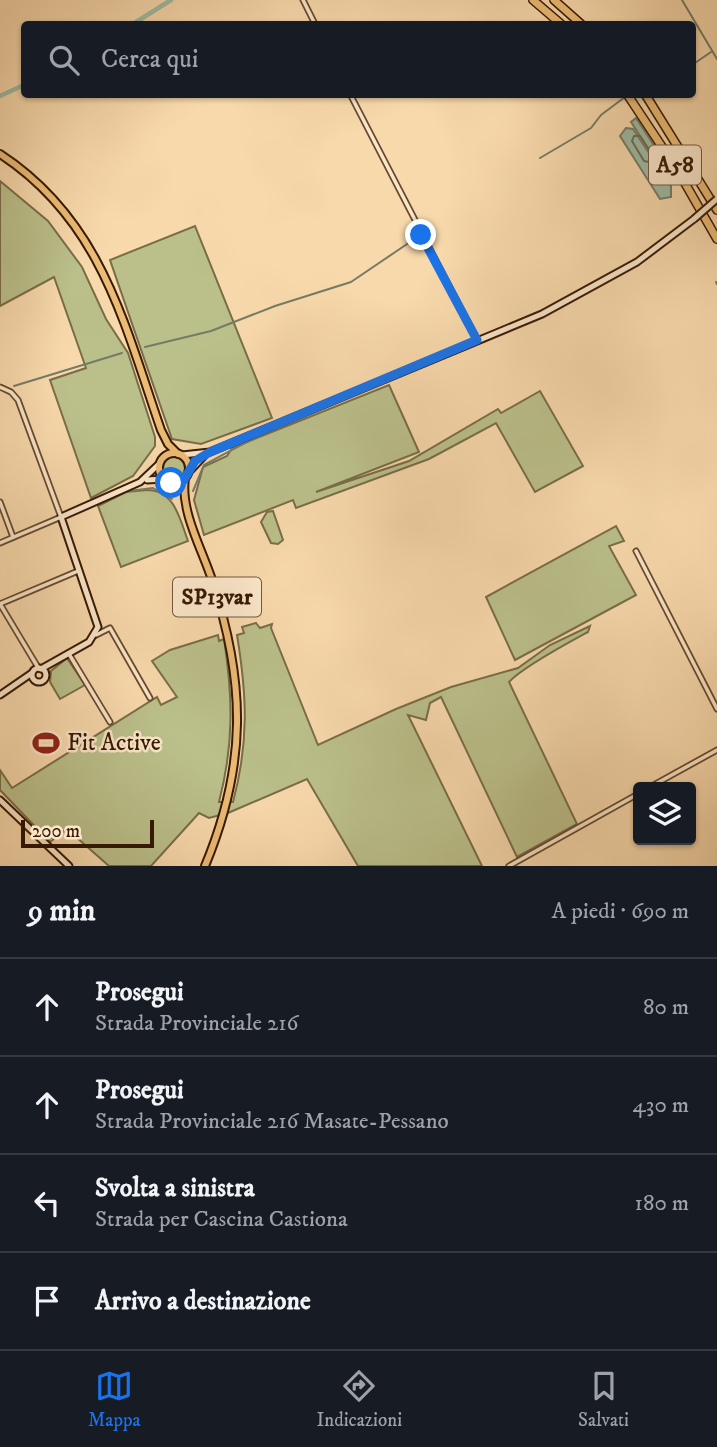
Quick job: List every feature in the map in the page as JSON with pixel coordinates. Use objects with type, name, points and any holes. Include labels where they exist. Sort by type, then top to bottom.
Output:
[{"type":"highway","points":[[533,0],[558,21]]},
{"type":"highway","points":[[554,0],[578,21]]},
{"type":"highway","name":"A58","points":[[630,98],[672,162],[717,239]]},
{"type":"highway","name":"A58","points":[[647,98],[717,210]]},
{"type":"main road","name":"SP13var","points":[[0,154],[51,195],[92,249],[116,300],[161,430],[167,443],[188,463],[186,503],[230,638],[239,703],[232,782],[205,866]]},
{"type":"main road","points":[[140,482],[178,482],[187,475],[195,461],[210,452],[553,308],[637,262],[717,199]]},
{"type":"main road","name":"SP13var","points":[[161,430],[160,462],[166,481],[186,503]]},
{"type":"main road","points":[[0,695],[96,635],[98,621],[61,517],[140,482],[168,454],[210,452]]},
{"type":"main road","points":[[20,683],[42,680],[37,670]]},
{"type":"main road","points":[[36,681],[37,670]]},
{"type":"main road","points":[[0,800],[69,866]]},
{"type":"street","points":[[303,0],[314,21]]},
{"type":"street","points":[[352,98],[477,340]]},
{"type":"street","points":[[0,543],[61,517],[18,400],[2,388]]},
{"type":"street","points":[[0,502],[13,537]]},
{"type":"street","points":[[636,551],[717,709]]},
{"type":"street","points":[[37,670],[0,604],[80,570]]},
{"type":"street","points":[[96,635],[110,628],[150,698]]},
{"type":"street","points":[[69,654],[110,722]]},
{"type":"street","points":[[659,782],[717,750]]},
{"type":"street","points":[[509,866],[633,797]]},
{"type":"green space","points":[[0,181],[48,221],[82,267],[106,319],[128,353],[155,437],[155,446],[133,476],[91,498],[50,380],[86,368],[54,277],[0,306]]},
{"type":"green space","points":[[195,226],[272,418],[201,444],[172,439],[110,260]]},
{"type":"green space","points":[[389,385],[419,452],[316,492],[409,461],[498,409],[501,413],[540,391],[583,466],[535,492],[496,423],[429,459],[296,508],[293,500],[204,535],[194,500],[203,467],[227,456],[232,448]]},
{"type":"green space","points":[[174,455],[183,459],[187,468],[183,477],[174,481],[165,477],[161,468],[165,459]]},
{"type":"green space","points":[[156,491],[170,501],[188,541],[121,567],[98,506],[126,492]]},
{"type":"green space","points":[[273,511],[283,540],[278,544],[271,543],[261,522],[267,512]]},
{"type":"green space","points":[[616,526],[624,541],[609,546],[636,595],[515,660],[486,597]]},
{"type":"green space","points":[[256,623],[260,628],[272,624],[271,628],[318,745],[451,687],[518,668],[550,645],[590,626],[588,632],[534,663],[509,682],[577,824],[517,857],[441,697],[430,703],[426,720],[408,715],[482,866],[358,866],[307,779],[228,813],[209,818],[199,813],[151,866],[109,866],[67,829],[50,842],[0,790],[0,770],[12,788],[157,697],[161,705],[177,697],[152,661],[170,650],[218,635],[219,641],[224,639],[230,721],[230,740],[219,802],[233,802],[242,759],[245,719],[237,635],[244,633],[242,627]]},
{"type":"green space","points":[[67,658],[85,685],[60,699],[50,682],[51,671]]},
{"type":"water","points":[[636,118],[663,159],[657,162],[631,122]]},
{"type":"water","points":[[626,128],[633,129],[671,186],[671,197],[660,199],[620,136]]},
{"type":"waterway","points":[[138,21],[171,0]]},
{"type":"waterway","points":[[682,0],[694,21]]},
{"type":"waterway","points":[[696,24],[717,59]]},
{"type":"waterway","points":[[696,62],[711,52]]},
{"type":"waterway","points":[[0,96],[21,86]]},
{"type":"waterway","points":[[540,158],[591,128],[601,115],[624,98]]},
{"type":"waterway","points":[[145,347],[211,331],[275,306],[351,282],[413,240]]},
{"type":"waterway","points":[[14,386],[122,353]]},
{"type":"waterway","points":[[193,491],[204,465],[266,433]]},
{"type":"waterway","points":[[129,491],[153,488],[172,499]]},
{"type":"place","name":"Fit Active","points":[[46,743]]},
{"type":"route","points":[[171,483],[184,480],[195,461],[210,452],[477,340],[421,235]]}]
